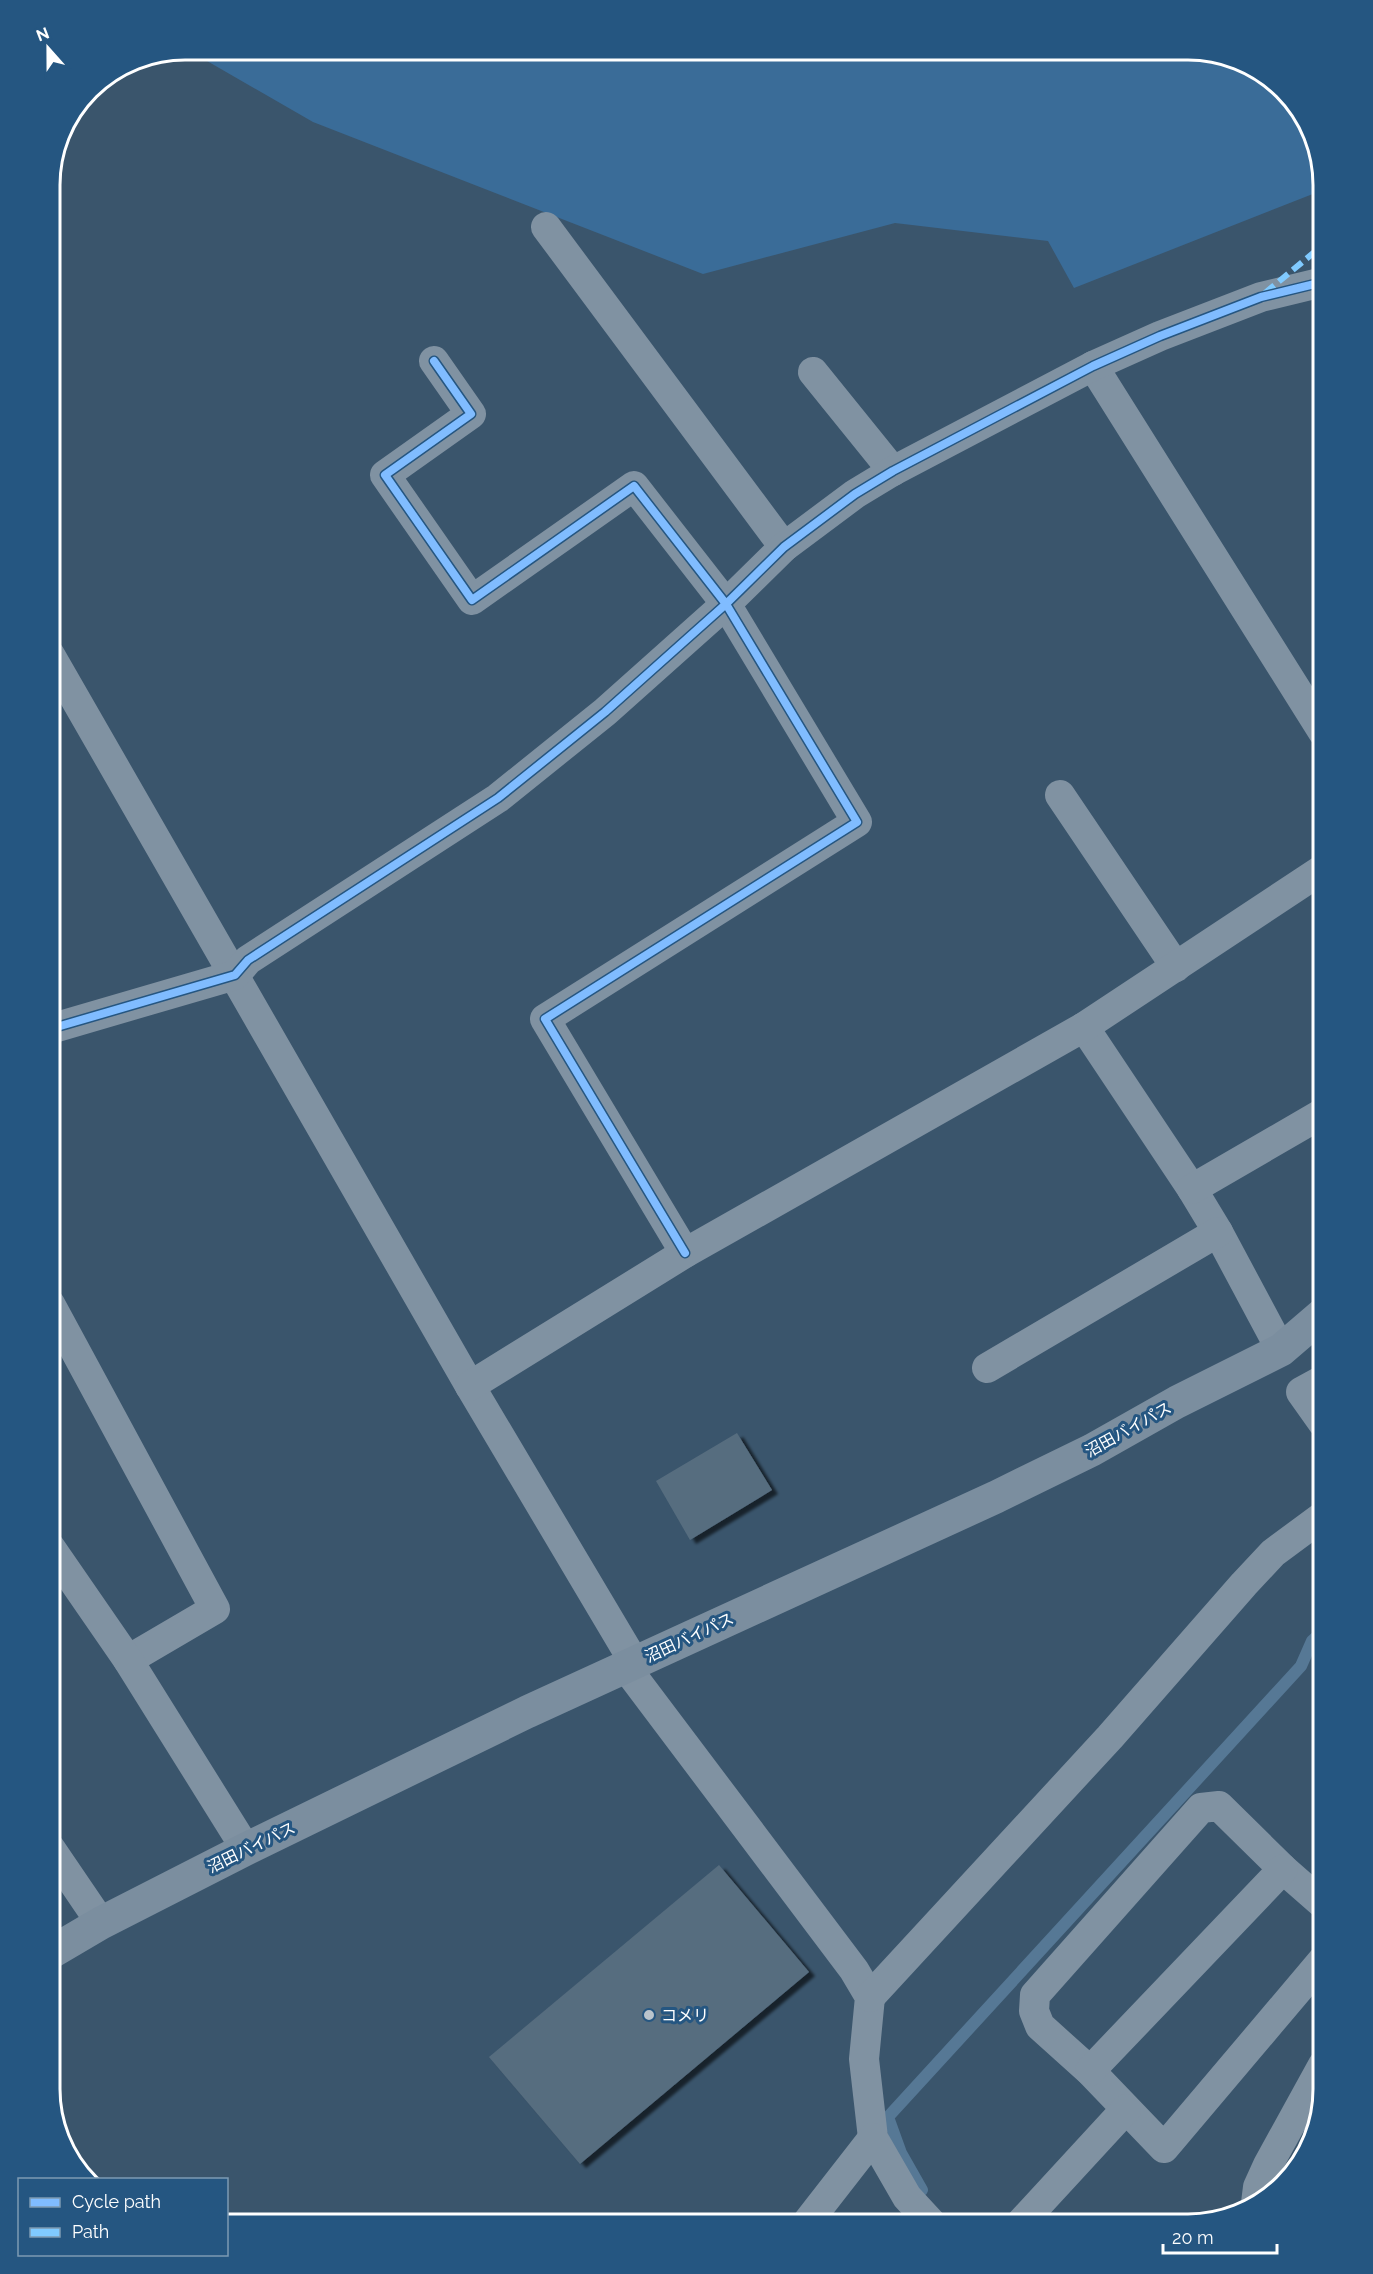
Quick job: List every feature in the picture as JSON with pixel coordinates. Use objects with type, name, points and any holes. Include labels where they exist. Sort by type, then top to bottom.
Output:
[{"type":"street","points":[[546,227],[784,548]]},
{"type":"street","points":[[60,1026],[234,975],[248,960],[498,798],[605,712],[726,604],[784,548],[855,494],[892,471],[1093,366],[1160,336],[1261,297],[1313,284]]},
{"type":"street","points":[[434,361],[471,414],[385,475],[472,600],[634,486],[726,604],[857,822],[545,1019],[686,1253]]},
{"type":"street","points":[[1093,366],[1313,716]]},
{"type":"street","points":[[813,372],[892,471]]},
{"type":"street","points":[[60,672],[630,1664],[854,1970],[870,1997],[864,2059],[873,2138],[907,2197],[923,2214]]},
{"type":"street","points":[[1060,795],[1176,967]]},
{"type":"street","points":[[470,1386],[686,1253],[1084,1027],[1313,876]]},
{"type":"street","points":[[1084,1027],[1192,1189],[1218,1232],[1281,1350]]},
{"type":"street","points":[[1192,1189],[1313,1119]]},
{"type":"street","points":[[987,1368],[1218,1232]]},
{"type":"street","points":[[60,1322],[215,1609],[128,1660]]},
{"type":"street","name":"沼田バイパス","points":[[60,1947],[101,1923],[246,1849],[527,1712],[996,1497],[1092,1450],[1178,1402],[1281,1350],[1313,1323]]},
{"type":"street","points":[[1313,1385],[1300,1392],[1313,1410]]},
{"type":"street","points":[[870,1997],[1110,1737],[1244,1584],[1273,1553],[1313,1523]]},
{"type":"street","points":[[60,1561],[128,1660],[246,1849]]},
{"type":"street","points":[[1313,1895],[1219,1806],[1201,1808],[1035,1995],[1034,2011],[1040,2026],[1090,2071],[1164,2148],[1313,1972]]},
{"type":"street","points":[[60,1863],[101,1923]]},
{"type":"street","points":[[1090,2071],[1283,1869]]},
{"type":"street","points":[[1257,2193],[1268,2165],[1313,2083]]},
{"type":"street","points":[[1029,2214],[1126,2109]]},
{"type":"street","points":[[814,2214],[873,2138]]},
{"type":"shaded area","points":[[205,60],[1196,60],[1212,62],[1243,73],[1270,91],[1282,103],[1300,130],[1306,145],[1311,161],[1313,194],[1074,288],[1048,241],[895,223],[703,274],[313,122]]},
{"type":"building","points":[[737,1433],[772,1490],[690,1540],[656,1481]]},
{"type":"building","name":"コメリ","points":[[719,1865],[809,1972],[580,2164],[489,2057]]},
{"type":"waterway","points":[[922,2190],[901,2153],[888,2117],[1301,1666],[1313,1640]]},
{"type":"marked path","points":[[1265,293],[1313,253]]},
{"type":"cycle path","points":[[60,1026],[235,975],[248,960],[498,798],[605,712],[726,604],[784,547],[855,494],[893,471],[1093,366],[1160,336],[1261,297],[1313,284]]},
{"type":"cycle path","points":[[434,361],[471,414],[385,475],[472,600],[634,486],[726,604],[857,822],[545,1019],[685,1253]]},
{"type":"place","name":"コメリ","points":[[649,2015]]}]
